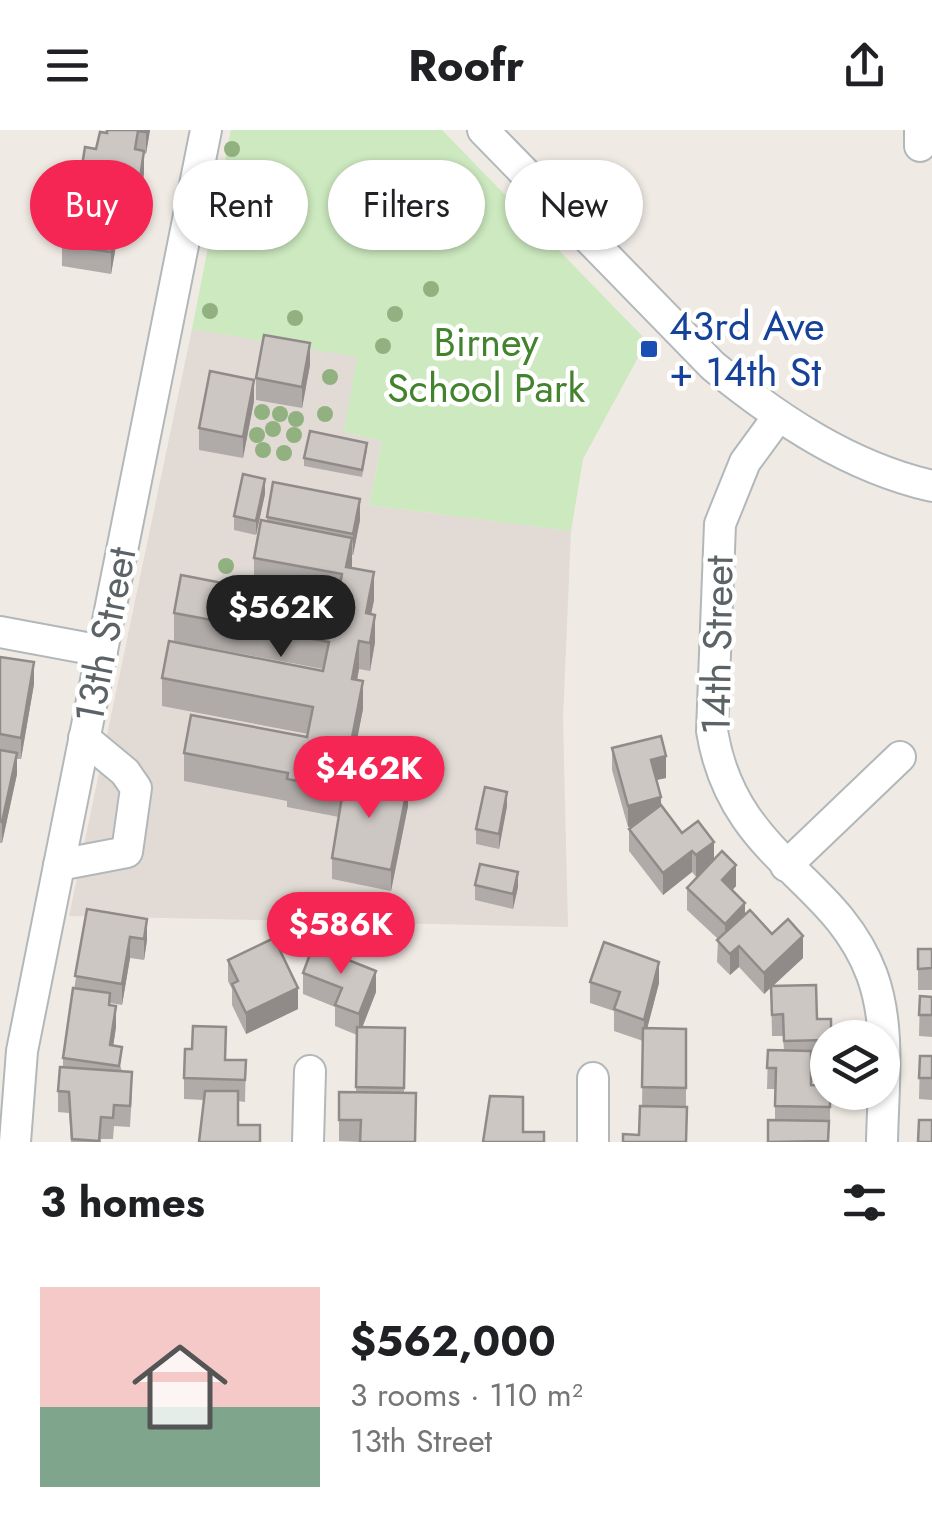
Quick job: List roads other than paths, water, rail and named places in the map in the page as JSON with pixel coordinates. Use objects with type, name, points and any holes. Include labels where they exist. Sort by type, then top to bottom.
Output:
[{"type":"street","name":"13th Street","points":[[15,1142],[22,1051],[206,130]]},
{"type":"street","points":[[483,130],[713,366],[778,417],[864,463],[932,486]]},
{"type":"street","name":"14th Street","points":[[778,417],[746,462],[720,524],[712,731],[717,762],[739,812],[843,926],[871,972],[883,1018],[882,1142]]},
{"type":"street","points":[[0,632],[102,651]]},
{"type":"street","points":[[59,865],[127,852],[136,788],[125,772],[84,738]]},
{"type":"street","points":[[786,866],[900,758]]},
{"type":"street","points":[[308,1142],[310,1071]]},
{"type":"street","points":[[593,1078],[593,1142]]},
{"type":"place","name":"43rd Ave + 14th St","points":[[649,349]]},
{"type":"park label","name":"Birney School Park","points":[[486,365]]}]
